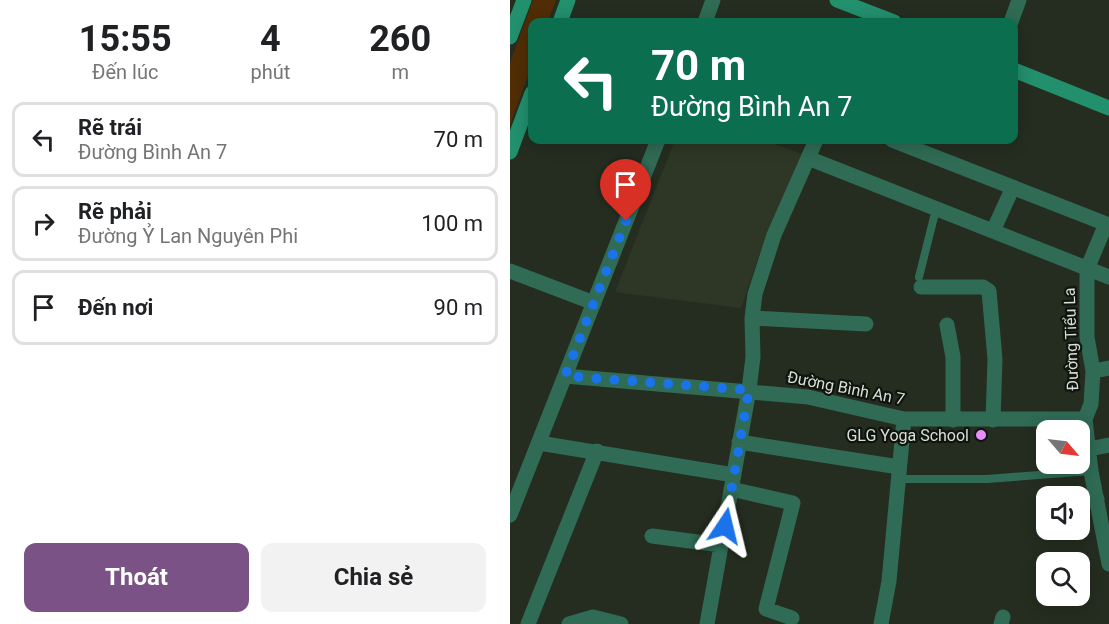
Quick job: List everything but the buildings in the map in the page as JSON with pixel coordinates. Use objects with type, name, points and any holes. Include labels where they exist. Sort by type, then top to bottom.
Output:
[{"type":"street","points":[[510,37],[524,0]]},
{"type":"street","points":[[561,18],[568,0]]},
{"type":"street","points":[[706,18],[713,0]]},
{"type":"street","points":[[837,0],[884,18]]},
{"type":"street","points":[[1012,18],[1019,0]]},
{"type":"street","points":[[1018,72],[1109,108]]},
{"type":"street","points":[[510,152],[528,104]]},
{"type":"street","points":[[510,515],[656,144]]},
{"type":"street","points":[[707,624],[749,390],[753,357],[752,318],[755,294],[774,235],[814,144]]},
{"type":"street","points":[[902,144],[1107,224]]},
{"type":"street","points":[[808,158],[1109,277]]},
{"type":"street","points":[[993,231],[1013,187]]},
{"type":"street","name":"Đường Tiểu La","points":[[1085,419],[1091,404],[1093,371],[1087,337],[1087,269],[1107,224]]},
{"type":"street","points":[[510,271],[594,303]]},
{"type":"street","points":[[920,282],[983,287],[989,291],[995,359],[993,420]]},
{"type":"street","points":[[752,318],[866,324]]},
{"type":"street","points":[[947,325],[952,357],[953,420]]},
{"type":"street","points":[[1093,371],[1109,368]]},
{"type":"street","name":"Đường Bình An 7","points":[[565,376],[749,390],[808,397],[904,419],[1085,419]]},
{"type":"street","points":[[880,624],[889,581],[904,419]]},
{"type":"street","points":[[740,442],[898,473]]},
{"type":"street","points":[[538,443],[597,451],[733,482],[794,503],[766,609],[792,618]]},
{"type":"street","points":[[1090,449],[1109,445]]},
{"type":"street","points":[[528,624],[597,451]]},
{"type":"street","points":[[1090,456],[1092,471],[1100,492],[1109,564]]},
{"type":"street","points":[[652,536],[722,545]]},
{"type":"street","points":[[569,624],[593,617],[621,624]]},
{"type":"lane","points":[[920,282],[928,246],[929,228],[936,209]]},
{"type":"lane","points":[[898,473],[987,479],[1092,471]]},
{"type":"shaded area","points":[[533,0],[556,0],[549,18],[528,18],[528,75],[510,125],[510,63]]},
{"type":"shaded area","points":[[673,144],[775,144],[802,154],[761,250],[741,308],[615,292]]},
{"type":"place","name":"GLG Yoga School","points":[[981,435]]},
{"type":"route","points":[[626,221],[565,376],[749,390],[725,526]]}]
